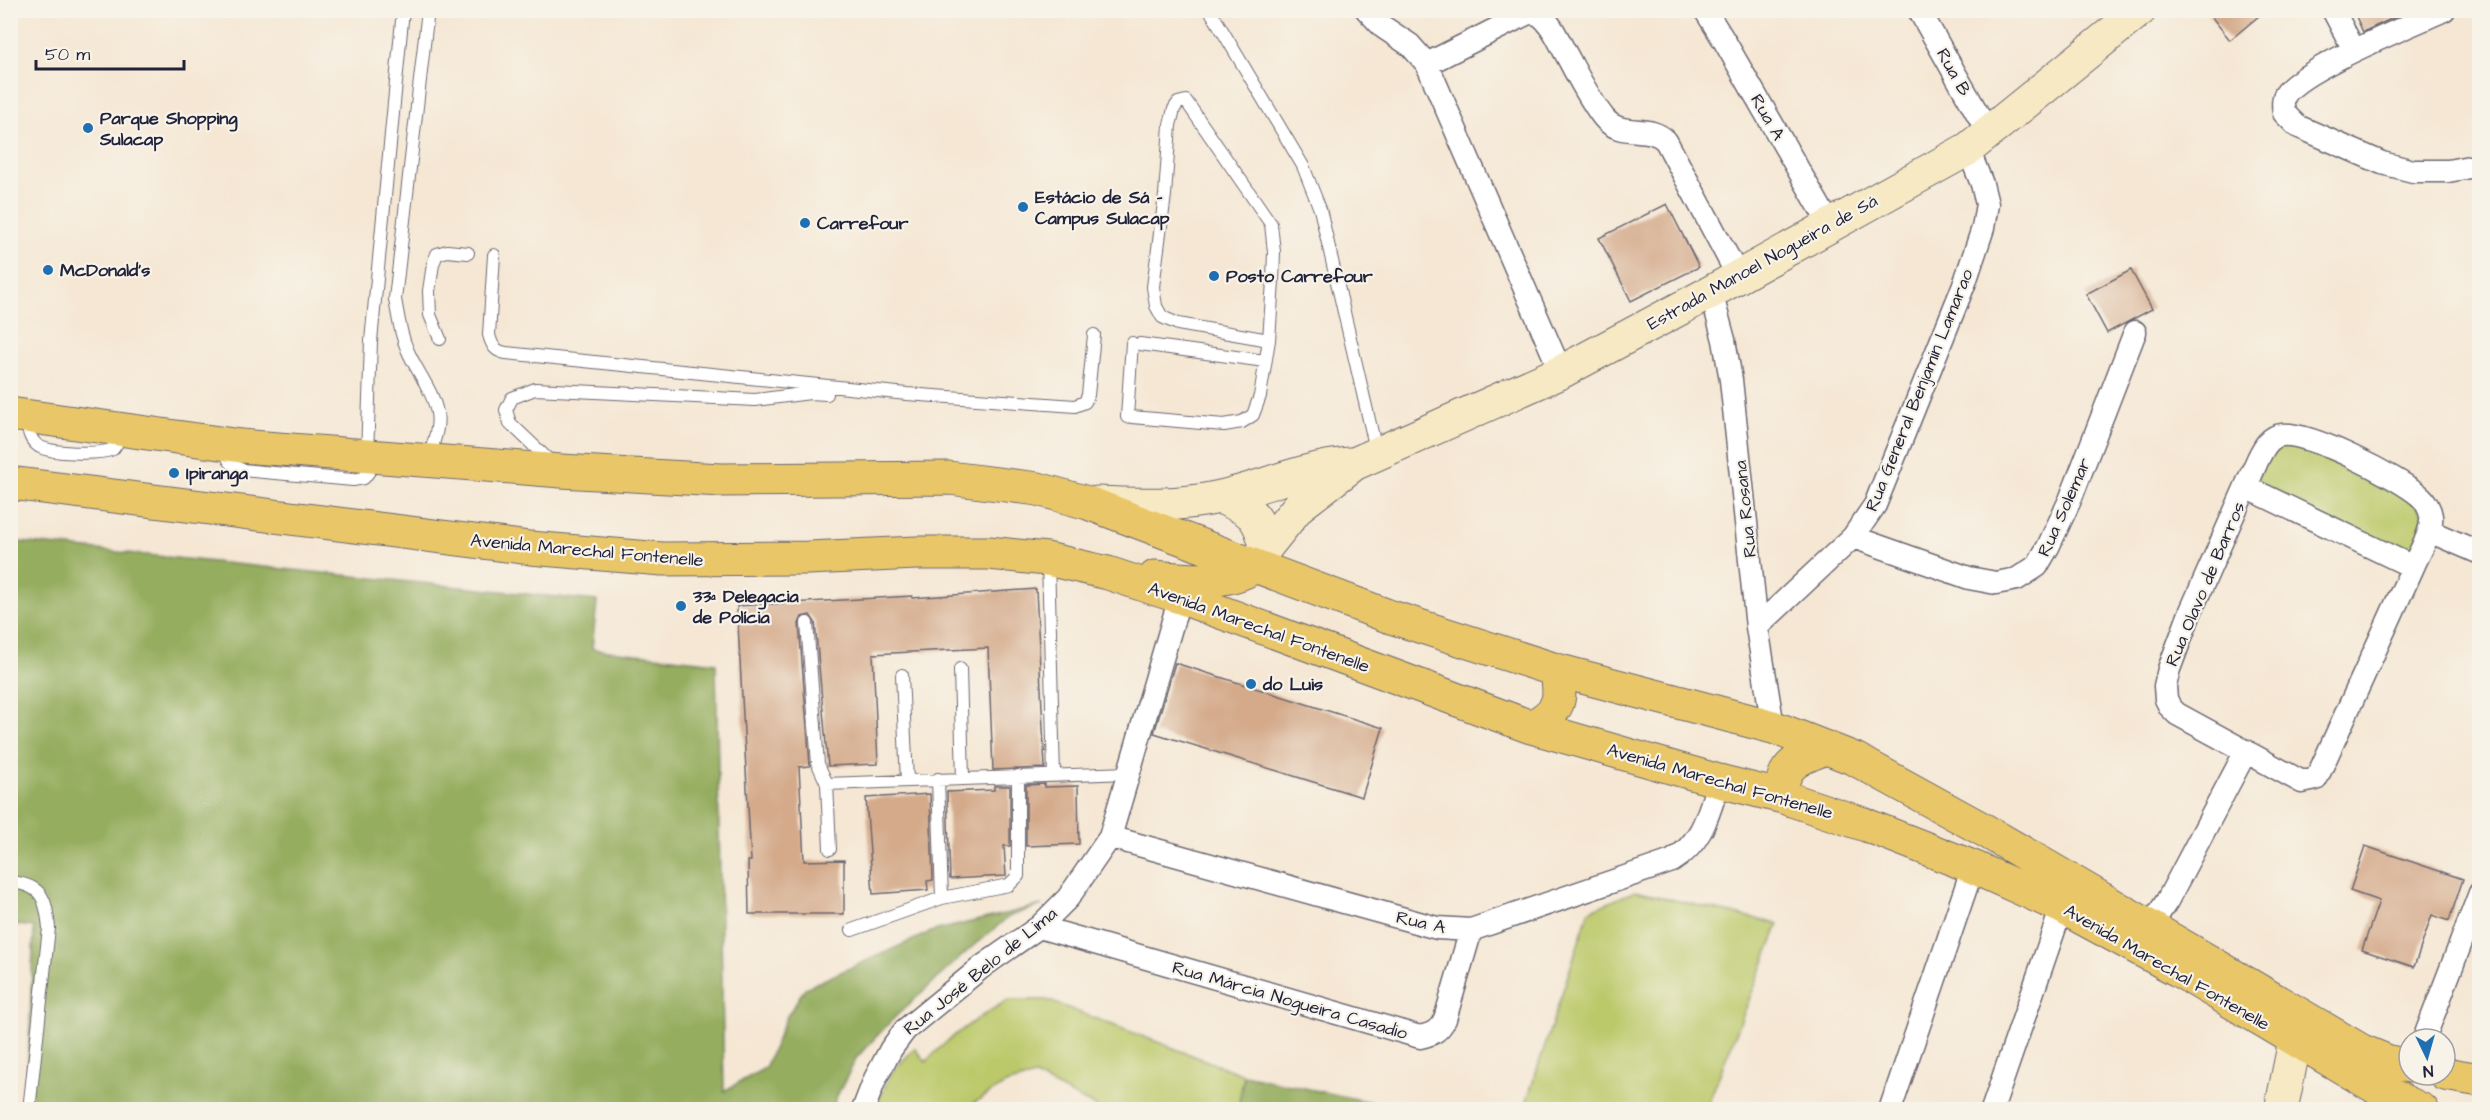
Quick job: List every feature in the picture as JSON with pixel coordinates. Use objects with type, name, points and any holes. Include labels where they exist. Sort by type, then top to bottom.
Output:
[{"type":"main road","name":"Estrada Manoel Nogueira de Sá","points":[[1260,556],[1299,506],[1366,459],[1561,372],[1711,292],[1978,142],[2140,10]]},
{"type":"main road","name":"Avenida Marechal Fontenelle","points":[[18,415],[223,444],[561,471],[721,480],[949,478],[1038,489],[1260,556],[1388,616],[1556,670],[1773,727],[1855,759],[1984,830],[2362,1051],[2397,1064]]},
{"type":"main road","name":"Estrada Manoel Nogueira de Sá","points":[[1088,503],[1139,505],[1179,503],[1220,497],[1306,471],[1366,459]]},
{"type":"main road","name":"Avenida Marechal Fontenelle","points":[[10,483],[518,546],[662,560],[808,558],[917,552],[989,554],[1047,559],[1108,573],[1180,597],[1531,727],[1783,797],[1866,825],[1973,867],[2062,907],[2178,970],[2384,1092],[2422,1110]]},
{"type":"main road","points":[[1108,573],[1185,580],[1236,575],[1260,556],[1260,523],[1243,507],[1220,497]]},
{"type":"main road","points":[[1531,727],[1554,712],[1560,686],[1556,670]]},
{"type":"main road","points":[[1783,797],[1781,784],[1792,764],[1826,748]]},
{"type":"main road","points":[[2281,1110],[2295,1041]]},
{"type":"main road","points":[[2457,1076],[2480,1080]]},
{"type":"street","points":[[1367,10],[1383,27],[1410,45],[1427,64],[1561,372]]},
{"type":"street","name":"Rua A","points":[[1705,10],[1830,225]]},
{"type":"street","name":"Rua B","points":[[1920,10],[1978,142]]},
{"type":"street","points":[[2332,10],[2354,50]]},
{"type":"street","points":[[2444,10],[2354,50],[2291,88],[2284,96],[2284,113],[2297,126],[2382,163],[2413,171],[2448,171],[2480,165]]},
{"type":"street","points":[[1427,64],[1528,13],[1536,13],[1551,26],[1605,120],[1615,128],[1627,131],[1651,131],[1666,141],[1738,276]]},
{"type":"street","name":"Rua General Benjamin Lamarao","points":[[1756,627],[1853,537],[1875,505],[1965,282],[1983,228],[1987,204],[1982,184],[1978,142]]},
{"type":"street","name":"Rua Rosana","points":[[1711,292],[1724,340],[1731,380],[1756,627],[1773,727]]},
{"type":"street","name":"Rua Solemar","points":[[1853,537],[1969,578],[1996,583],[2017,579],[2037,566],[2070,500],[2135,333]]},
{"type":"street","name":"Rua Olavo de Barros","points":[[2247,751],[2177,714],[2166,699],[2165,686],[2190,613],[2265,445],[2281,435],[2292,435],[2325,445],[2379,470],[2421,497],[2431,517],[2429,531]]},
{"type":"street","name":"Rua Olavo de Barros","points":[[2246,487],[2413,567]]},
{"type":"street","points":[[2149,928],[2167,901],[2247,751],[2302,782],[2316,779],[2429,531],[2480,553]]},
{"type":"street","name":"Rua José Belo de Lima","points":[[863,1110],[875,1078],[891,1048],[906,1030],[983,966],[1039,927],[1068,898],[1110,837],[1180,597]]},
{"type":"street","name":"Rua A","points":[[1110,837],[1437,928],[1471,930],[1672,861],[1687,852],[1704,829],[1719,781]]},
{"type":"street","points":[[1890,1110],[1973,867]]},
{"type":"street","points":[[2429,1027],[2480,893]]},
{"type":"street","points":[[1992,1110],[2062,907]]},
{"type":"street","name":"Rua Márcia Nogueira Casadio","points":[[1039,927],[1420,1038],[1432,1035],[1440,1029],[1445,1019],[1471,930]]},
{"type":"lane","points":[[367,456],[371,341],[403,10]]},
{"type":"lane","points":[[428,10],[395,299],[398,323],[407,349],[438,415],[437,428],[428,460]]},
{"type":"lane","points":[[1210,10],[1303,166],[1320,209],[1366,459]]},
{"type":"lane","points":[[1265,360],[1136,343],[1129,417],[1224,425],[1242,422],[1253,415],[1260,396],[1269,340],[1274,252],[1271,224],[1186,101],[1178,103],[1170,125],[1165,195],[1153,287],[1156,306],[1162,317],[1178,324],[1269,340]]},
{"type":"lane","points":[[440,339],[430,315],[433,264],[436,254],[447,251],[468,253]]},
{"type":"lane","points":[[495,255],[489,335],[492,346],[498,352],[907,394],[1075,406],[1085,402],[1088,395],[1094,335]]},
{"type":"lane","points":[[561,471],[510,423],[506,410],[512,398],[535,388],[755,400],[810,393],[835,394]]},
{"type":"lane","points":[[1047,559],[1054,775]]},
{"type":"lane","points":[[807,623],[818,764],[827,784],[830,849]]},
{"type":"lane","points":[[960,669],[963,779]]},
{"type":"lane","points":[[902,675],[907,780]]},
{"type":"lane","points":[[827,784],[1130,773]]},
{"type":"lane","points":[[852,930],[942,898],[1015,882],[1018,876],[1018,776]]},
{"type":"lane","points":[[938,780],[942,898]]},
{"type":"lane","points":[[10,882],[24,883],[40,892],[47,907],[49,928],[29,1110]]},
{"type":"green space","points":[[2285,441],[2400,487],[2427,518],[2412,560],[2254,485],[2270,449]]},
{"type":"green space","points":[[10,541],[597,601],[592,649],[716,663],[724,1091],[765,1068],[787,1016],[805,988],[933,931],[1042,905],[1010,916],[973,946],[896,1016],[857,1057],[835,1100],[834,1109],[26,1109],[34,927],[11,924]]},
{"type":"green space","points":[[1635,891],[1779,924],[1706,1109],[1524,1109],[1589,911]]},
{"type":"green space","points":[[1008,1000],[1047,1000],[1244,1075],[1238,1109],[1100,1109],[1035,1076],[1005,1084],[964,1109],[874,1110],[892,1072],[915,1048],[926,1062],[954,1036]]},
{"type":"green space","points":[[1244,1075],[1403,1109],[1238,1109]]},
{"type":"building","points":[[2206,10],[2266,10],[2230,40]]},
{"type":"building","points":[[2353,10],[2410,10],[2363,32]]},
{"type":"building","points":[[1667,204],[1699,267],[1631,301],[1599,238]]},
{"type":"building","points":[[2131,270],[2152,309],[2107,333],[2086,294]]},
{"type":"building","points":[[1036,589],[1045,768],[993,770],[988,648],[873,654],[878,764],[828,766],[815,622],[810,615],[802,617],[799,624],[810,766],[799,767],[804,861],[844,860],[844,914],[749,914],[748,861],[751,861],[737,606],[912,596],[912,598]]},
{"type":"building","points":[[1175,663],[1383,728],[1362,797],[1154,733]]},
{"type":"building","points":[[1045,784],[1045,787],[1078,786],[1079,844],[1026,846],[1026,785]]},
{"type":"building","points":[[994,786],[1010,786],[1010,846],[1004,846],[1006,876],[950,879],[947,792],[994,790]]},
{"type":"building","points":[[930,794],[933,880],[927,881],[928,890],[873,894],[866,798]]},
{"type":"building","points":[[2365,846],[2463,879],[2449,921],[2432,915],[2414,967],[2362,950],[2379,901],[2350,891]]},
{"type":"place","name":"Parque Shopping Sulacap","points":[[88,128]]},
{"type":"place","name":"Estácio de Sá - Campus Sulacap","points":[[1023,207]]},
{"type":"place","name":"Carrefour","points":[[805,223]]},
{"type":"place","name":"McDonald's","points":[[48,270]]},
{"type":"place","name":"Posto Carrefour","points":[[1214,276]]},
{"type":"place","name":"Ipiranga","points":[[174,473]]},
{"type":"place","name":"33ª Delegacia de Polícia","points":[[681,606]]},
{"type":"place","name":"do Luis","points":[[1251,684]]}]
